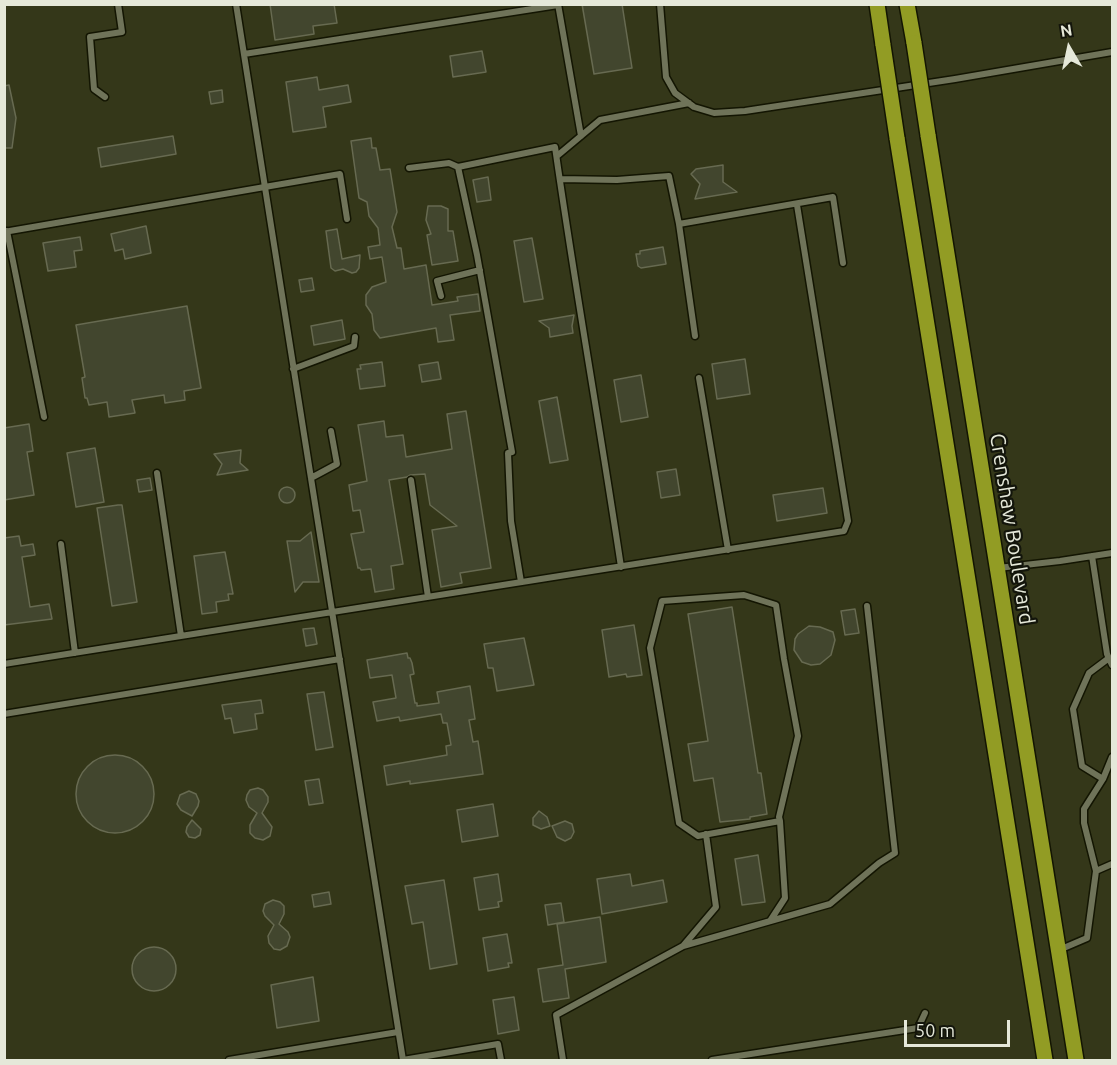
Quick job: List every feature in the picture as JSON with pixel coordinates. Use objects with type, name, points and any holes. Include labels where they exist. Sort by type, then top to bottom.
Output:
[{"type":"main road","points":[[877,4],[1045,1060]]},
{"type":"main road","name":"Crenshaw Boulevard","points":[[908,4],[1076,1060]]},
{"type":"lane","points":[[105,97],[94,89],[90,37],[122,32],[118,4]]},
{"type":"lane","points":[[236,4],[403,1060],[498,1044],[501,1060]]},
{"type":"lane","points":[[660,4],[666,77],[675,93],[694,107],[714,113],[746,111],[1113,52]]},
{"type":"lane","points":[[244,54],[558,5],[581,136]]},
{"type":"lane","points":[[556,156],[600,120],[689,103]]},
{"type":"lane","points":[[409,168],[449,163],[459,167],[555,147],[621,567]]},
{"type":"lane","points":[[459,167],[480,270],[512,452],[508,453],[511,521],[521,582]]},
{"type":"lane","points":[[44,417],[6,231],[340,174],[346,219]]},
{"type":"lane","points":[[560,179],[617,180],[669,176],[679,224],[695,336]]},
{"type":"lane","points":[[679,224],[833,197],[843,263]]},
{"type":"lane","points":[[4,664],[844,531],[848,521],[797,205]]},
{"type":"lane","points":[[441,296],[437,281],[480,270]]},
{"type":"lane","points":[[294,369],[354,346],[355,337]]},
{"type":"lane","points":[[699,378],[728,550]]},
{"type":"lane","points":[[311,478],[338,464],[332,431]]},
{"type":"lane","points":[[157,473],[181,636]]},
{"type":"lane","points":[[411,480],[428,597]]},
{"type":"lane","points":[[62,544],[75,653]]},
{"type":"lane","points":[[997,568],[1113,552]]},
{"type":"lane","points":[[1092,556],[1111,662],[1089,673],[1073,709],[1082,766],[1103,779]]},
{"type":"lane","points":[[770,921],[785,898],[780,821],[798,736],[776,605],[744,595],[662,602],[650,648],[679,823],[698,836],[780,821]]},
{"type":"lane","points":[[563,1060],[556,1015],[683,946],[830,904],[879,863],[895,853],[867,606]]},
{"type":"lane","points":[[4,714],[340,659]]},
{"type":"lane","points":[[1059,950],[1087,938],[1095,871],[1084,824],[1084,809],[1103,779],[1113,757]]},
{"type":"lane","points":[[683,946],[716,907],[706,834]]},
{"type":"lane","points":[[1095,871],[1113,864]]},
{"type":"lane","points":[[712,1060],[918,1028],[925,1013]]},
{"type":"lane","points":[[229,1060],[398,1032]]},
{"type":"shaded area","points":[[5,5],[1112,5],[1112,1060],[5,1060]]},
{"type":"building","points":[[270,4],[334,4],[337,23],[313,26],[314,34],[275,40]]},
{"type":"building","points":[[582,4],[622,4],[632,68],[594,74]]},
{"type":"building","points":[[482,51],[486,72],[453,77],[450,56]]},
{"type":"building","points":[[317,77],[319,90],[348,85],[351,102],[323,107],[326,127],[293,132],[286,82]]},
{"type":"building","points":[[9,85],[16,118],[12,148],[4,148],[4,86]]},
{"type":"building","points":[[222,90],[223,102],[211,104],[209,92]]},
{"type":"building","points":[[173,136],[176,154],[101,167],[98,148]]},
{"type":"building","points":[[371,138],[372,148],[376,148],[380,170],[390,169],[397,212],[392,227],[397,248],[401,248],[404,269],[426,265],[432,305],[458,301],[457,297],[478,294],[480,311],[450,315],[454,340],[438,342],[436,328],[380,338],[374,330],[372,314],[366,305],[366,295],[372,287],[386,282],[382,257],[370,259],[368,247],[380,245],[378,228],[369,216],[367,202],[359,198],[351,141]]},
{"type":"building","points":[[723,165],[723,182],[737,192],[695,199],[700,184],[691,174],[696,169]]},
{"type":"building","points":[[488,177],[491,200],[477,202],[473,180]]},
{"type":"building","points":[[428,206],[441,206],[448,209],[448,231],[453,231],[458,261],[432,265],[427,235],[431,234],[426,220]]},
{"type":"building","points":[[146,226],[151,253],[125,259],[123,249],[115,251],[111,234]]},
{"type":"building","points":[[337,229],[342,259],[360,255],[359,268],[356,272],[352,273],[343,269],[335,271],[331,268],[326,231]]},
{"type":"building","points":[[80,237],[82,250],[74,251],[76,267],[48,271],[43,243]]},
{"type":"building","points":[[532,238],[543,299],[524,302],[514,241]]},
{"type":"building","points":[[663,247],[666,264],[641,268],[638,266],[636,254],[640,254],[640,251]]},
{"type":"building","points":[[312,278],[314,290],[301,292],[299,280]]},
{"type":"building","points":[[187,306],[201,388],[184,391],[185,400],[165,403],[164,395],[132,400],[135,413],[109,417],[107,402],[89,405],[85,398],[82,378],[85,377],[76,325]]},
{"type":"building","points":[[574,315],[573,333],[550,337],[549,328],[539,321]]},
{"type":"building","points":[[342,320],[345,339],[314,345],[311,326]]},
{"type":"building","points":[[745,359],[750,394],[717,399],[712,364]]},
{"type":"building","points":[[382,362],[385,386],[360,389],[357,369],[361,369],[360,365]]},
{"type":"building","points":[[438,362],[441,379],[422,382],[419,365]]},
{"type":"building","points":[[641,375],[648,417],[621,422],[614,380]]},
{"type":"building","points":[[557,397],[568,460],[550,463],[539,401]]},
{"type":"building","points":[[466,411],[491,568],[460,573],[462,583],[441,587],[432,530],[457,526],[430,505],[425,474],[410,475],[389,480],[403,564],[391,566],[394,589],[375,592],[371,569],[358,568],[351,534],[364,532],[360,510],[353,511],[349,485],[367,481],[358,425],[384,421],[386,437],[403,435],[406,457],[452,449],[447,414]]},
{"type":"building","points":[[29,424],[33,451],[27,452],[34,495],[4,500],[4,428]]},
{"type":"building","points":[[95,448],[104,502],[76,507],[67,453]]},
{"type":"building","points":[[241,450],[240,463],[248,470],[217,475],[222,464],[214,454]]},
{"type":"building","points":[[676,469],[680,495],[661,498],[657,472]]},
{"type":"building","points":[[150,478],[152,490],[139,492],[137,480]]},
{"type":"building","points":[[287,487],[293,489],[295,495],[293,501],[287,503],[281,501],[279,495],[281,489]]},
{"type":"building","points":[[823,488],[827,513],[777,521],[773,495]]},
{"type":"building","points":[[122,505],[137,602],[112,606],[97,508]]},
{"type":"building","points":[[311,532],[319,582],[303,582],[295,592],[287,541],[300,541]]},
{"type":"building","points":[[19,536],[21,546],[33,544],[35,555],[22,557],[30,607],[49,604],[52,619],[4,625],[4,538]]},
{"type":"building","points":[[225,552],[233,594],[228,594],[229,600],[216,602],[217,612],[202,614],[194,556]]},
{"type":"building","points":[[732,607],[758,773],[761,773],[767,814],[750,817],[750,819],[720,822],[713,778],[694,781],[688,744],[708,741],[688,614]]},
{"type":"building","points":[[855,609],[859,633],[845,635],[841,611]]},
{"type":"building","points":[[634,625],[642,675],[627,677],[626,674],[609,677],[602,630]]},
{"type":"building","points":[[809,626],[833,632],[835,640],[831,655],[820,664],[811,665],[802,662],[794,650],[798,634]]},
{"type":"building","points":[[314,628],[317,644],[306,646],[303,629]]},
{"type":"building","points":[[524,638],[534,685],[497,691],[493,668],[488,668],[484,644]]},
{"type":"building","points":[[407,653],[412,663],[414,674],[410,675],[417,706],[439,703],[437,692],[470,686],[475,719],[469,720],[473,742],[478,741],[483,774],[387,785],[384,766],[447,755],[446,746],[451,745],[447,723],[443,723],[441,714],[400,721],[399,717],[377,721],[373,702],[396,698],[392,675],[370,678],[367,660]]},
{"type":"building","points":[[324,692],[333,747],[316,750],[307,694]]},
{"type":"building","points":[[261,700],[263,713],[255,714],[257,729],[234,733],[231,718],[225,719],[222,705]]},
{"type":"building","points":[[115,755],[130,758],[147,772],[154,794],[151,809],[137,826],[115,833],[100,830],[83,816],[76,794],[79,779],[93,762]]},
{"type":"building","points":[[319,779],[323,803],[309,805],[305,781]]},
{"type":"building","points":[[258,788],[263,790],[268,797],[262,813],[272,827],[270,836],[263,840],[255,838],[250,833],[250,825],[257,813],[249,807],[246,800],[250,790]]},
{"type":"building","points":[[189,791],[196,794],[199,801],[192,816],[181,810],[177,804],[180,795]]},
{"type":"building","points":[[493,804],[498,836],[462,842],[457,810]]},
{"type":"building","points":[[539,811],[547,817],[550,826],[541,829],[533,825],[533,818]]},
{"type":"building","points":[[192,820],[201,829],[200,835],[195,838],[189,837],[186,832]]},
{"type":"building","points":[[565,821],[572,824],[574,832],[571,838],[565,841],[557,837],[552,826]]},
{"type":"building","points":[[758,855],[765,902],[742,905],[735,859]]},
{"type":"building","points":[[498,874],[502,901],[498,902],[499,907],[479,910],[474,878]]},
{"type":"building","points":[[630,874],[632,886],[663,880],[667,902],[602,914],[597,879]]},
{"type":"building","points":[[444,880],[457,964],[430,969],[423,922],[412,924],[405,886]]},
{"type":"building","points":[[329,892],[331,904],[314,907],[312,895]]},
{"type":"building","points":[[273,900],[284,906],[284,914],[279,924],[290,937],[287,946],[280,950],[274,949],[269,943],[268,936],[274,925],[263,911],[265,904]]},
{"type":"building","points":[[561,903],[564,922],[548,925],[545,905]]},
{"type":"building","points":[[600,917],[606,962],[565,969],[569,998],[543,1002],[538,969],[563,965],[557,924]]},
{"type":"building","points":[[507,934],[512,963],[508,963],[509,967],[488,971],[483,938]]},
{"type":"building","points":[[154,947],[169,954],[176,969],[169,984],[154,991],[139,984],[132,969],[139,954]]},
{"type":"building","points":[[313,977],[319,1021],[277,1028],[271,985]]},
{"type":"building","points":[[514,997],[519,1030],[498,1034],[493,1000]]}]
